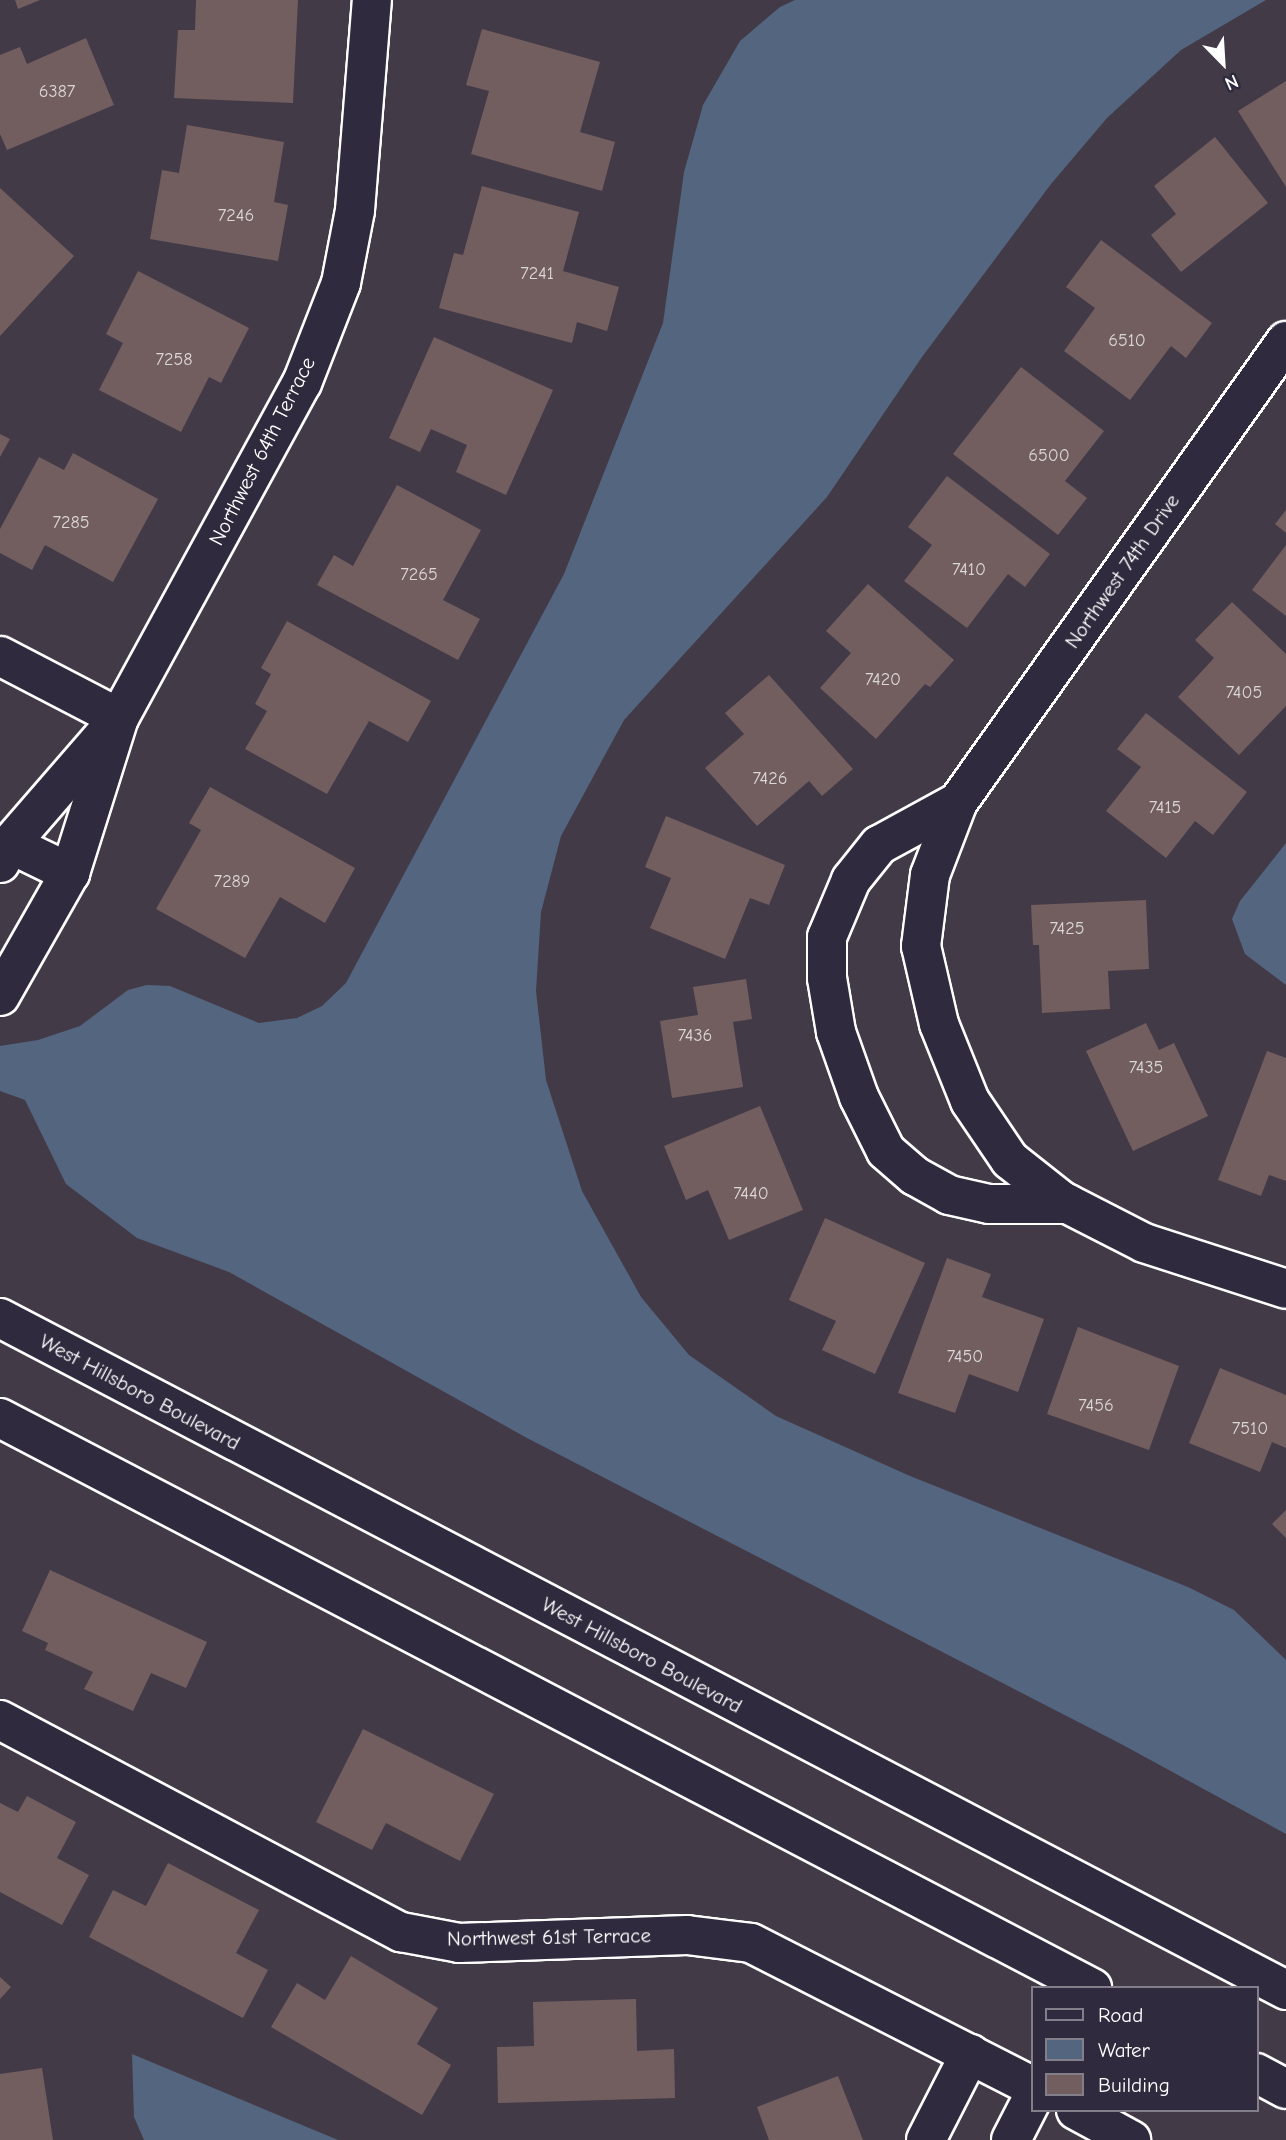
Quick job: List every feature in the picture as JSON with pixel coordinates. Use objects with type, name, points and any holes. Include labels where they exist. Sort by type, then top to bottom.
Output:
[{"type":"street","name":"Northwest 64th Terrace","points":[[5,854],[118,718],[302,383],[341,283],[355,210],[372,0]]},
{"type":"street","name":"Northwest 74th Drive","points":[[1286,341],[958,802],[930,875],[921,946],[939,1024],[970,1101],[1010,1160],[1068,1204],[1144,1243],[1286,1289]]},
{"type":"street","points":[[0,656],[118,718]]},
{"type":"street","name":"Northwest 64th Terrace","points":[[0,996],[70,873],[118,718]]},
{"type":"street","name":"Northwest 74th Drive","points":[[958,802],[879,845],[851,880],[827,937],[827,978],[836,1032],[859,1097],[886,1151],[915,1176],[950,1195],[989,1204],[1068,1204]]},
{"type":"street","points":[[5,854],[70,873]]},
{"type":"street","name":"West Hillsboro Boulevard","points":[[0,1318],[1286,1990]]},
{"type":"street","points":[[0,1418],[1088,1986]]},
{"type":"street","name":"Northwest 61st Terrace","points":[[0,1720],[401,1932],[459,1943],[687,1935],[751,1943],[1030,2086]]},
{"type":"street","points":[[926,2140],[970,2054]]},
{"type":"street","points":[[1258,2074],[1286,2089]]},
{"type":"street","points":[[1011,2140],[1030,2103]]},
{"type":"street","points":[[1080,2112],[1130,2140]]},
{"type":"water","points":[[795,0],[1266,0],[1181,50],[1107,118],[1051,184],[922,357],[827,497],[624,720],[561,836],[541,912],[536,991],[546,1080],[582,1191],[641,1297],[689,1355],[776,1416],[910,1476],[1188,1587],[1234,1610],[1286,1660],[1286,1834],[1123,1745],[527,1438],[229,1272],[137,1238],[66,1184],[25,1100],[0,1091],[0,1046],[38,1040],[80,1026],[128,990],[147,985],[170,986],[259,1023],[297,1018],[322,1006],[346,983],[564,574],[663,323],[684,172],[703,105],[740,41],[780,7]]},
{"type":"water","points":[[1286,843],[1286,985],[1245,954],[1232,919],[1240,901]]},
{"type":"water","points":[[132,2054],[338,2140],[144,2140],[134,2117]]},
{"type":"building","points":[[15,0],[40,0],[18,9]]},
{"type":"building","points":[[196,0],[298,0],[293,103],[174,98],[178,30],[195,30]]},
{"type":"building","points":[[482,29],[600,62],[580,132],[615,142],[602,191],[471,154],[489,91],[466,85]]},
{"type":"building","points":[[86,38],[114,105],[7,150],[0,134],[0,55],[20,47],[27,64]]},
{"type":"building","points":[[1286,81],[1286,187],[1238,111]]},
{"type":"building","points":[[187,125],[284,142],[274,202],[288,205],[278,261],[150,239],[162,170],[179,173]]},
{"type":"building","points":[[1215,137],[1268,203],[1181,272],[1151,235],[1176,214],[1154,186]]},
{"type":"building","points":[[482,186],[579,212],[563,271],[619,287],[607,331],[577,322],[572,343],[439,308],[454,253],[463,255]]},
{"type":"building","points":[[0,188],[74,256],[0,336]]},
{"type":"building","points":[[1101,240],[1212,323],[1186,358],[1171,346],[1130,400],[1064,351],[1095,308],[1066,287]]},
{"type":"building","points":[[138,271],[249,328],[221,383],[209,377],[181,432],[99,390],[123,343],[106,334]]},
{"type":"building","points":[[434,337],[553,390],[506,495],[456,472],[467,445],[431,429],[420,452],[389,438]]},
{"type":"building","points":[[1021,367],[1104,431],[1065,481],[1087,498],[1058,535],[953,454]]},
{"type":"building","points":[[0,434],[10,439],[0,457]]},
{"type":"building","points":[[73,453],[158,499],[113,582],[45,545],[32,570],[0,553],[0,529],[39,457],[64,470]]},
{"type":"building","points":[[947,476],[1050,554],[1025,587],[1008,574],[967,628],[904,581],[932,545],[908,527]]},
{"type":"building","points":[[397,485],[481,530],[443,600],[480,619],[458,660],[317,585],[334,555],[353,566]]},
{"type":"building","points":[[1286,510],[1286,533],[1275,524]]},
{"type":"building","points":[[1286,545],[1286,616],[1252,590]]},
{"type":"building","points":[[868,584],[954,660],[930,687],[925,684],[876,739],[820,688],[851,653],[826,631]]},
{"type":"building","points":[[1232,602],[1286,654],[1286,706],[1239,755],[1178,697],[1214,658],[1195,640]]},
{"type":"building","points":[[287,621],[431,701],[408,742],[369,721],[327,794],[245,749],[267,711],[255,704],[271,674],[261,668]]},
{"type":"building","points":[[769,675],[853,769],[822,796],[809,781],[757,826],[705,768],[744,734],[725,713]]},
{"type":"building","points":[[1146,713],[1247,792],[1213,835],[1195,821],[1166,858],[1106,811],[1141,767],[1117,749]]},
{"type":"building","points":[[210,787],[355,868],[325,923],[280,897],[245,958],[156,909],[201,830],[189,823]]},
{"type":"building","points":[[666,816],[785,865],[769,905],[750,898],[725,959],[650,928],[671,878],[645,867]]},
{"type":"building","points":[[1146,900],[1149,969],[1108,971],[1110,1009],[1042,1013],[1039,945],[1033,945],[1031,905]]},
{"type":"building","points":[[746,979],[752,1019],[733,1022],[743,1087],[672,1098],[660,1021],[698,1015],[693,987]]},
{"type":"building","points":[[1146,1023],[1159,1050],[1174,1043],[1208,1116],[1133,1151],[1086,1051]]},
{"type":"building","points":[[1267,1051],[1286,1058],[1286,1181],[1269,1175],[1261,1196],[1218,1180]]},
{"type":"building","points":[[760,1106],[803,1210],[729,1240],[708,1190],[686,1200],[664,1146]]},
{"type":"building","points":[[825,1218],[925,1263],[875,1374],[822,1350],[836,1321],[789,1300]]},
{"type":"building","points":[[947,1258],[991,1274],[982,1297],[1044,1319],[1018,1392],[969,1374],[955,1413],[898,1393]]},
{"type":"building","points":[[1078,1327],[1179,1366],[1149,1450],[1047,1414]]},
{"type":"building","points":[[1220,1368],[1286,1395],[1286,1448],[1272,1442],[1260,1472],[1189,1443]]},
{"type":"building","points":[[1286,1510],[1286,1538],[1272,1524]]},
{"type":"building","points":[[50,1570],[207,1642],[186,1688],[151,1673],[133,1711],[84,1689],[93,1672],[45,1650],[48,1643],[22,1631]]},
{"type":"building","points":[[363,1729],[494,1794],[460,1861],[386,1823],[372,1850],[316,1822]]},
{"type":"building","points":[[27,1796],[76,1822],[57,1858],[89,1875],[62,1925],[0,1892],[0,1803],[18,1812]]},
{"type":"building","points":[[168,1863],[259,1910],[236,1953],[268,1970],[243,2018],[89,1937],[113,1890],[146,1906]]},
{"type":"building","points":[[351,1956],[438,2008],[417,2044],[451,2065],[422,2115],[271,2027],[297,1983],[325,2000]]},
{"type":"building","points":[[0,1977],[11,1987],[0,1999]]},
{"type":"building","points":[[636,1999],[637,2051],[674,2049],[675,2098],[498,2103],[497,2047],[534,2046],[533,2002]]},
{"type":"building","points":[[42,2068],[53,2140],[0,2140],[0,2074]]},
{"type":"building","points":[[838,2076],[863,2140],[769,2140],[757,2107]]}]
